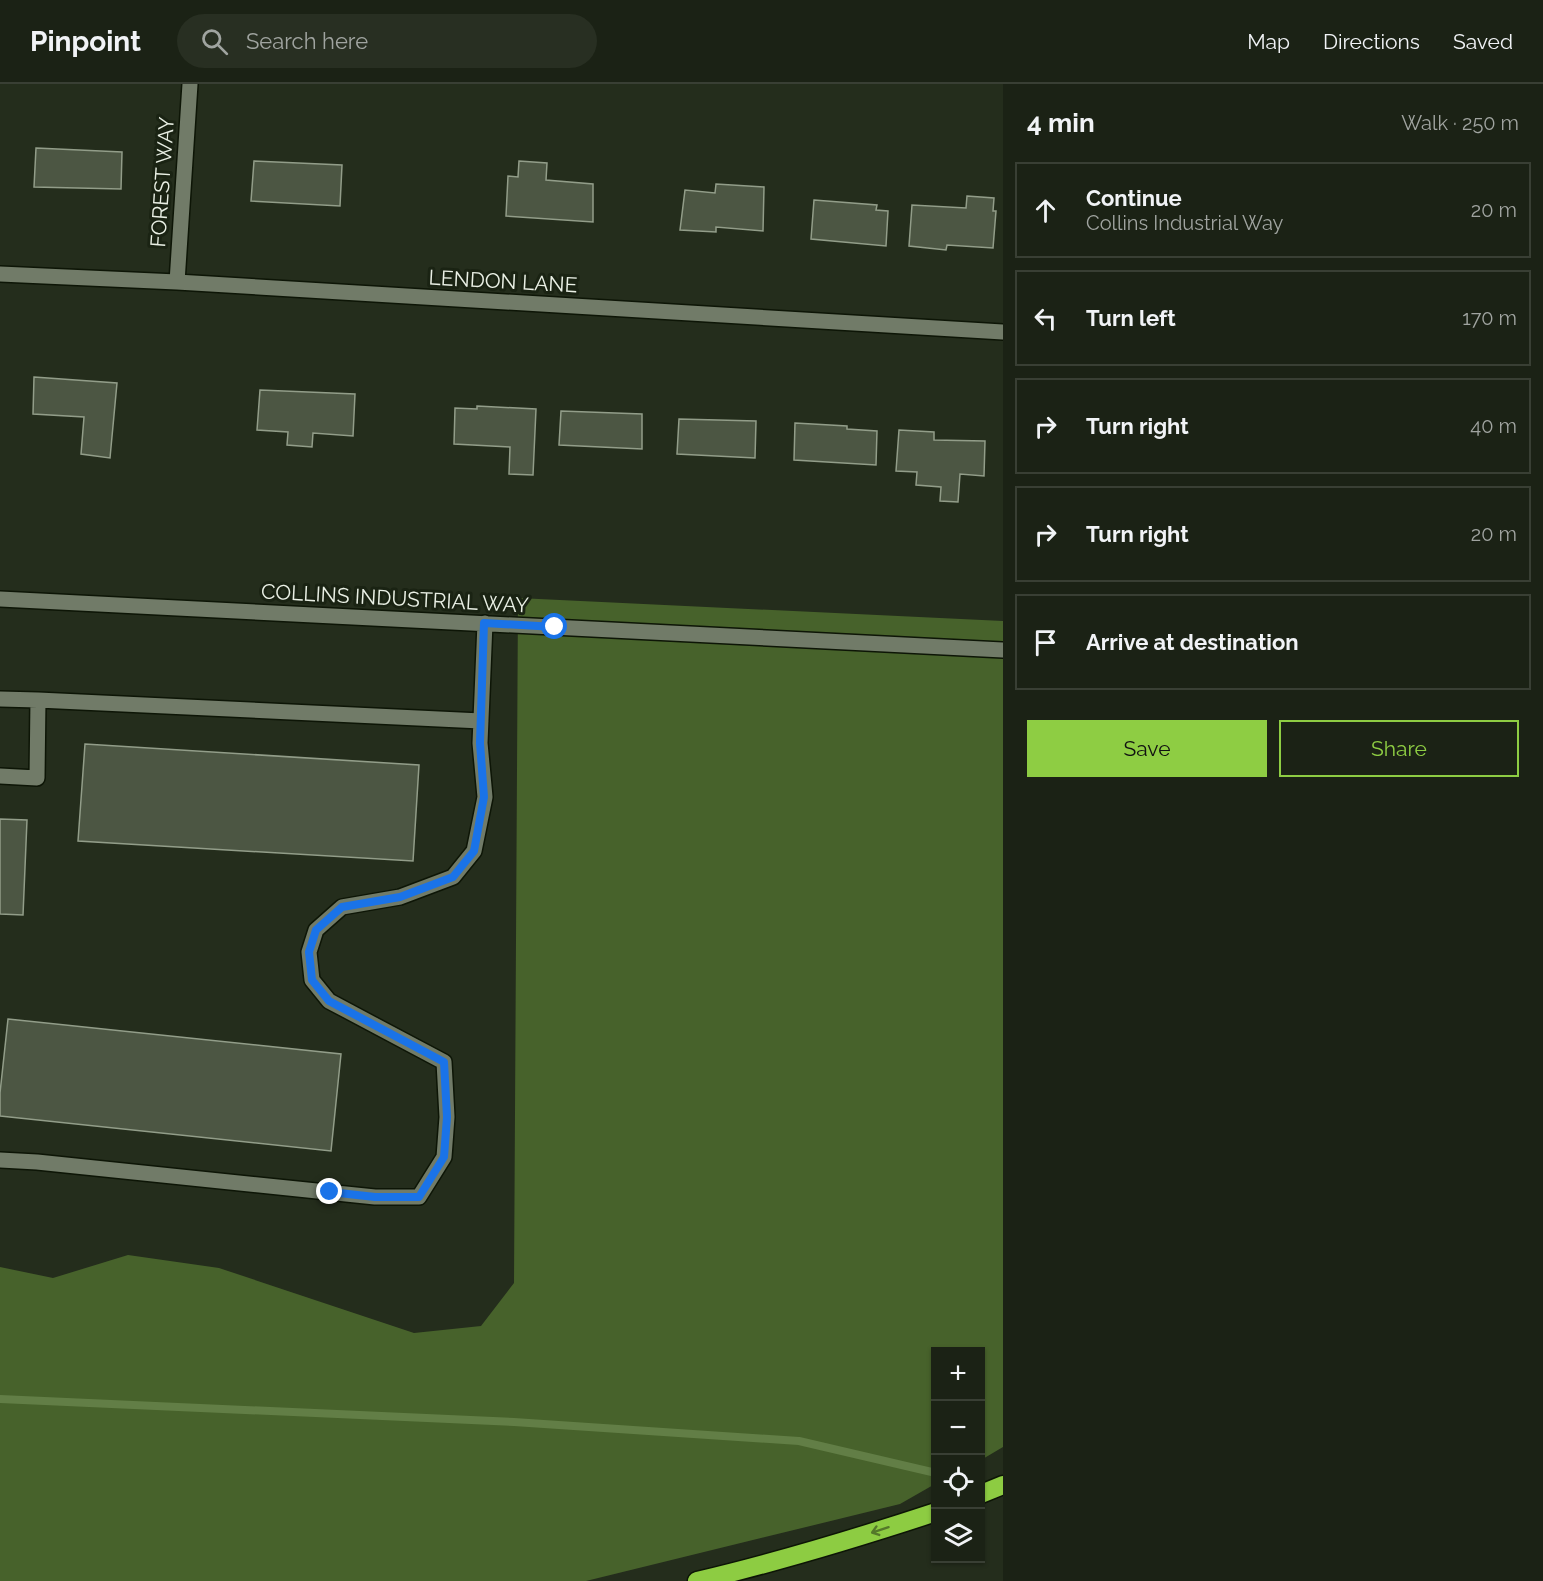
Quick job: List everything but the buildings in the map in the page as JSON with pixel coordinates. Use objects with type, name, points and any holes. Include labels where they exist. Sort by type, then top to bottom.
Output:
[{"type":"highway","points":[[985,1492],[1003,1485]]},
{"type":"highway","points":[[697,1581],[758,1567],[838,1544],[931,1514]]},
{"type":"street","name":"FOREST WAY","points":[[177,282],[190,84]]},
{"type":"street","name":"LENDON LANE","points":[[0,274],[177,282],[1003,332]]},
{"type":"street","name":"COLLINS INDUSTRIAL WAY","points":[[0,599],[1003,650]]},
{"type":"street","points":[[0,1160],[375,1197],[419,1197],[444,1157],[447,1117],[444,1062],[329,1001],[312,980],[309,952],[316,930],[342,907],[400,897],[453,877],[474,851],[484,797],[480,743],[484,623]]},
{"type":"street","points":[[0,699],[481,721]]},
{"type":"street","points":[[0,776],[37,778],[38,700]]},
{"type":"green space","points":[[518,598],[1003,621],[1003,1447],[985,1458],[985,1347],[931,1347],[931,1486],[900,1504],[586,1581],[0,1581],[0,1267],[53,1278],[128,1255],[219,1268],[414,1333],[481,1326],[514,1283]]},
{"type":"waterway","points":[[0,1399],[514,1422],[799,1441],[931,1472]]},
{"type":"route","points":[[330,1192],[375,1197],[419,1197],[428,1186],[444,1157],[447,1088],[444,1062],[329,1001],[312,980],[309,952],[316,930],[342,907],[400,897],[453,877],[474,851],[484,797],[480,743],[484,623],[555,627]]}]
